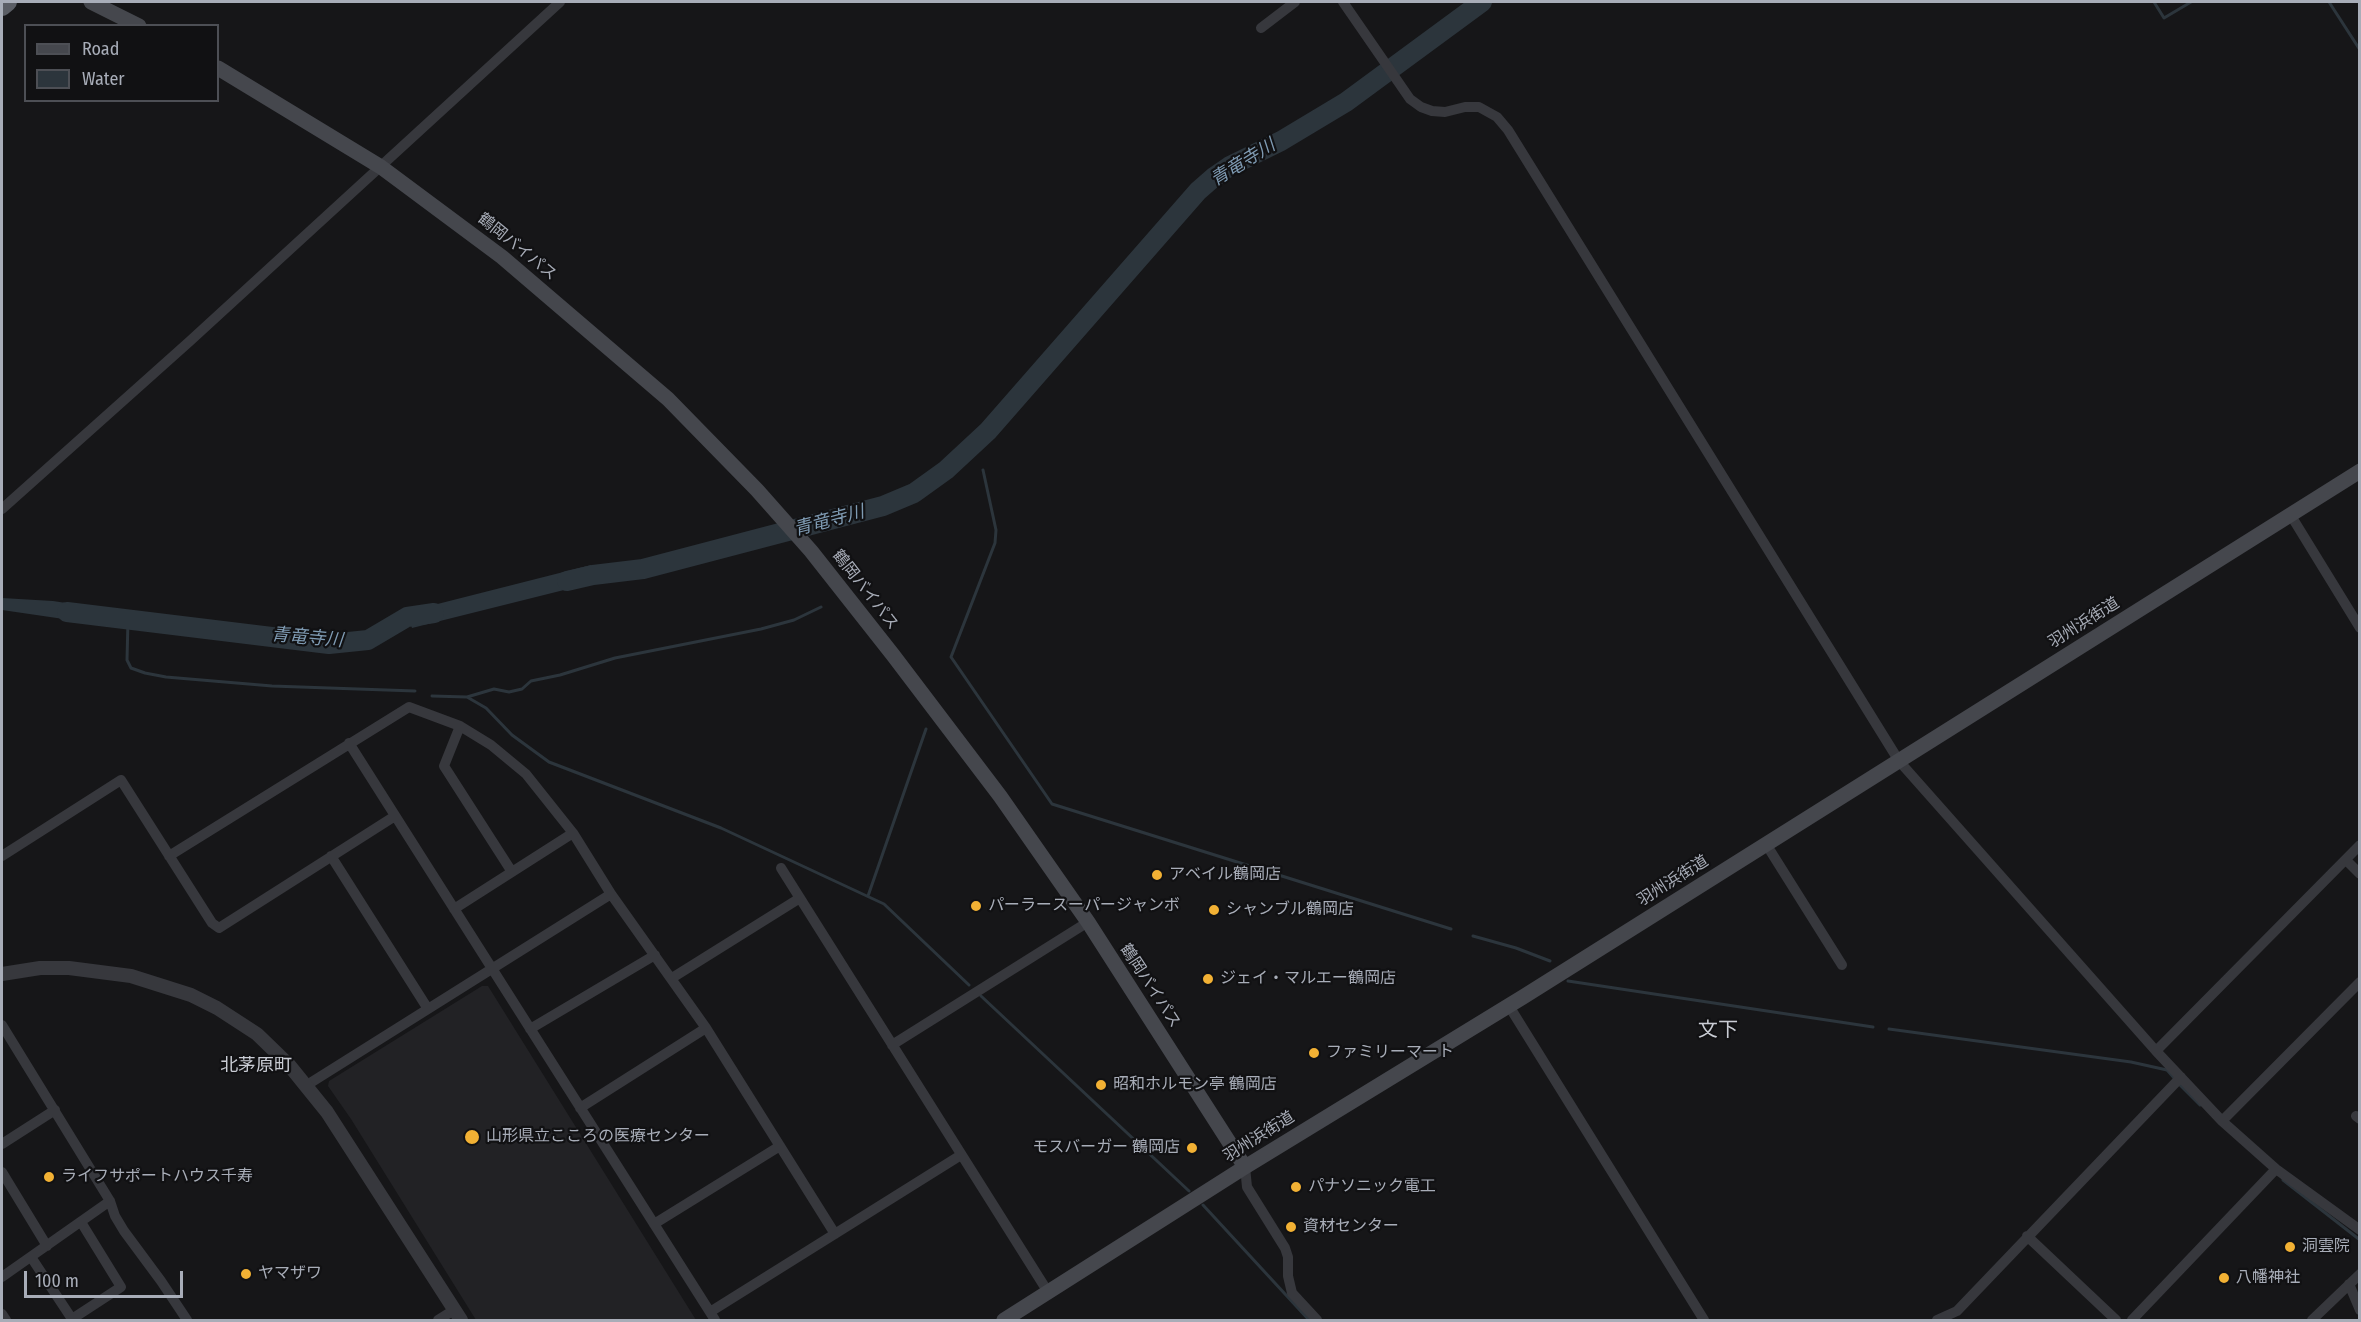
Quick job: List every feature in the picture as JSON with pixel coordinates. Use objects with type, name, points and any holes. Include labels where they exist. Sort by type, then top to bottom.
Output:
[{"type":"highway","points":[[2,7],[8,2]]},
{"type":"main road","points":[[91,2],[135,24]]},
{"type":"main road","name":"鶴岡バイパス","points":[[219,69],[381,167],[502,257],[668,399],[757,490],[810,550],[960,742],[1088,922],[1245,1167]]},
{"type":"main road","name":"羽州浜街道","points":[[1004,1320],[2360,471]]},
{"type":"street","points":[[2,509],[560,2]]},
{"type":"street","points":[[1261,28],[1295,2]]},
{"type":"street","points":[[1343,2],[1410,99],[1421,107],[1445,111],[1479,107],[1497,117],[1508,130],[1899,760],[2156,1051],[2178,1079],[2273,1172],[2360,1230]]},
{"type":"street","points":[[2290,514],[2360,628]]},
{"type":"street","points":[[170,856],[409,707],[460,726],[491,745],[526,774],[573,833],[611,894],[706,1028],[835,1234]]},
{"type":"street","points":[[460,726],[444,766],[512,872]]},
{"type":"street","points":[[349,743],[712,1316],[835,1234],[961,1155]]},
{"type":"street","points":[[2,856],[121,780],[212,923],[219,928],[395,816]]},
{"type":"street","points":[[454,909],[573,833]]},
{"type":"street","points":[[1766,844],[1842,965]]},
{"type":"street","points":[[2156,1051],[2360,845]]},
{"type":"street","points":[[331,856],[428,1009]]},
{"type":"street","points":[[2346,860],[2360,874]]},
{"type":"street","points":[[781,868],[1048,1292]]},
{"type":"street","points":[[307,1085],[611,894]]},
{"type":"street","points":[[672,978],[800,897]]},
{"type":"street","points":[[892,1045],[1088,922]]},
{"type":"street","points":[[530,1029],[656,955]]},
{"type":"street","points":[[2,974],[40,968],[69,968],[131,976],[191,995],[238,1021],[273,1048],[307,1085],[345,1138],[457,1315],[438,1320]]},
{"type":"street","points":[[2222,1121],[2360,982]]},
{"type":"street","points":[[1509,1005],[1704,1320]]},
{"type":"street","points":[[2,1025],[110,1201],[115,1216],[124,1231],[187,1320]]},
{"type":"street","points":[[580,1108],[706,1028]]},
{"type":"street","points":[[1937,1320],[1957,1311],[2178,1079]]},
{"type":"street","points":[[2,1144],[55,1110]]},
{"type":"street","points":[[654,1224],[780,1146]]},
{"type":"street","points":[[1245,1167],[1247,1186],[1288,1257],[1287,1276],[1292,1293],[1317,1320]]},
{"type":"street","points":[[2,1172],[47,1246]]},
{"type":"street","points":[[2132,1320],[2273,1172]]},
{"type":"street","points":[[2,1277],[110,1201]]},
{"type":"street","points":[[31,1257],[72,1319],[122,1287],[81,1222]]},
{"type":"street","points":[[2027,1236],[2116,1320]]},
{"type":"street","points":[[2312,1320],[2360,1274]]},
{"type":"street","points":[[2349,1284],[2360,1310]]},
{"type":"street","points":[[1957,1311],[1967,1320]]},
{"type":"street","points":[[2,1314],[6,1320]]},
{"type":"shaded area","name":"山形県立こころの医療センター","points":[[482,986],[488,986],[696,1320],[476,1320],[328,1086],[329,1081]]},
{"type":"water","points":[[591,565],[596,582],[412,628],[406,612]]},
{"type":"water","points":[[2,598],[53,601],[92,607],[91,623],[2,610]]},
{"type":"waterway","name":"青竜寺川","points":[[567,581],[593,575],[643,569],[883,506],[914,493],[946,470],[988,431],[1198,191],[1214,177],[1346,102],[1482,2]]},
{"type":"waterway","points":[[2154,2],[2164,18],[2191,2]]},
{"type":"waterway","points":[[2329,2],[2360,50]]},
{"type":"waterway","points":[[976,442],[977,452]]},
{"type":"waterway","points":[[983,470],[996,530],[995,543],[951,657],[1052,804],[1451,929]]},
{"type":"waterway","points":[[432,696],[467,697],[494,689],[509,692],[522,689],[531,681],[560,675],[615,658],[761,629],[794,620],[821,607]]},
{"type":"waterway","name":"青竜寺川","points":[[67,612],[329,644],[368,640],[407,617],[434,613]]},
{"type":"waterway","points":[[128,620],[127,660],[131,668],[145,673],[166,677],[272,686],[415,691]]},
{"type":"waterway","points":[[467,697],[486,708],[512,735],[549,762],[721,828],[884,904],[969,985]]},
{"type":"waterway","points":[[868,896],[926,729]]},
{"type":"waterway","points":[[1473,936],[1516,948],[1550,961]]},
{"type":"waterway","points":[[1568,981],[1873,1027]]},
{"type":"waterway","points":[[981,996],[1189,1191]]},
{"type":"waterway","points":[[1889,1029],[2131,1062],[2167,1070],[2175,1079]]},
{"type":"waterway","points":[[2179,1084],[2200,1105]]},
{"type":"waterway","points":[[2283,1180],[2360,1240]]},
{"type":"waterway","points":[[1203,1205],[1309,1320]]},
{"type":"place","name":"アベイル鶴岡店","points":[[1157,875]]},
{"type":"place","name":"パーラースーパージャンボ","points":[[976,906]]},
{"type":"place","name":"シャンブル鶴岡店","points":[[1214,910]]},
{"type":"place","name":"ジェイ・マルエー鶴岡店","points":[[1208,979]]},
{"type":"place","name":"ファミリーマート","points":[[1314,1053]]},
{"type":"place","name":"昭和ホルモン亭 鶴岡店","points":[[1101,1085]]},
{"type":"place","name":"山形県立こころの医療センター","points":[[472,1137]]},
{"type":"place","name":"モスバーガー 鶴岡店","points":[[1192,1148]]},
{"type":"place","name":"ライフサポートハウス千寿","points":[[49,1177]]},
{"type":"place","name":"パナソニック電工","points":[[1296,1187]]},
{"type":"place","name":"資材センター","points":[[1291,1227]]},
{"type":"place","name":"洞雲院","points":[[2290,1247]]},
{"type":"place","name":"ヤマザワ","points":[[246,1274]]},
{"type":"place","name":"八幡神社","points":[[2224,1278]]},
{"type":"district","name":"文下","points":[[1718,1030]]},
{"type":"district","name":"北茅原町","points":[[256,1066]]}]
